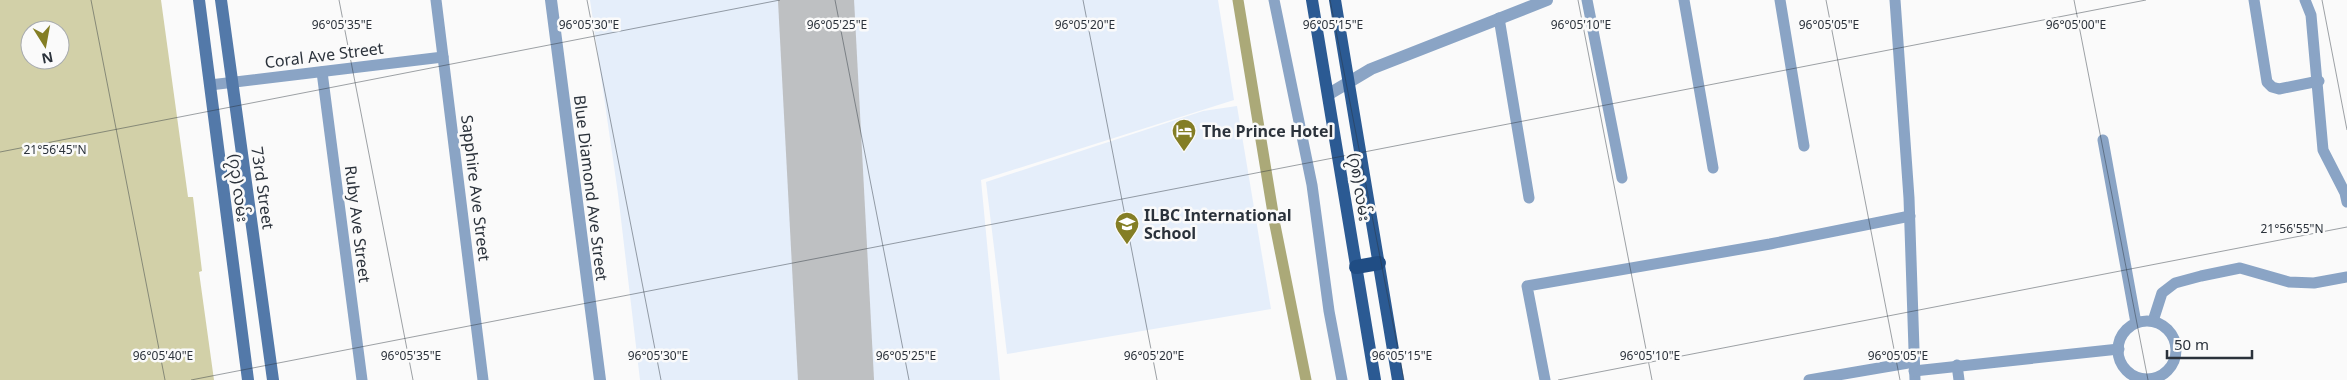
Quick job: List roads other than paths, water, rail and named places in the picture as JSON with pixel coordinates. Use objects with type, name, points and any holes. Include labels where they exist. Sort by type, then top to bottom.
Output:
[{"type":"highway","points":[[1356,267],[1379,263]]},
{"type":"main road","name":"(၇၃) လမ်း","points":[[199,0],[248,380]]},
{"type":"main road","name":"73rd Street","points":[[222,0],[273,380]]},
{"type":"main road","name":"(၇၈) လမ်း","points":[[1312,0],[1375,380]]},
{"type":"main road","name":"(၇၈) လမ်း","points":[[1335,0],[1350,80],[1398,380]]},
{"type":"street","name":"Sapphire Ave Street","points":[[436,0],[483,380]]},
{"type":"street","name":"Blue Diamond Ave Street","points":[[551,0],[600,380]]},
{"type":"street","points":[[1274,0],[1312,185],[1329,311],[1342,380]]},
{"type":"street","points":[[1329,94],[1371,69],[1547,0]]},
{"type":"street","points":[[1587,0],[1622,178]]},
{"type":"street","points":[[1684,0],[1713,168]]},
{"type":"street","points":[[1780,0],[1804,146]]},
{"type":"street","points":[[1895,0],[1910,216],[1914,371]]},
{"type":"street","points":[[2254,0],[2267,82],[2272,87],[2279,89],[2319,81]]},
{"type":"street","points":[[2305,0],[2312,16],[2319,81],[2323,150],[2345,193],[2347,202]]},
{"type":"street","points":[[1499,18],[1529,198]]},
{"type":"street","name":"Coral Ave Street","points":[[210,86],[443,57]]},
{"type":"street","name":"Ruby Ave Street","points":[[322,72],[362,380]]},
{"type":"street","points":[[2103,140],[2136,324]]},
{"type":"street","points":[[1545,380],[1527,286],[1770,244],[1910,216]]},
{"type":"street","points":[[2152,321],[2162,293],[2175,283],[2201,276],[2240,268],[2289,282],[2314,283],[2347,277]]},
{"type":"street","points":[[2152,321],[2163,326],[2171,333],[2176,355],[2171,365],[2160,378],[2142,378],[2131,374],[2123,366],[2119,349],[2123,334],[2136,324],[2152,321]]},
{"type":"street","points":[[1809,380],[2119,349]]},
{"type":"street","points":[[1957,365],[1959,380]]},
{"type":"waterway","points":[[1238,0],[1275,225],[1306,380]]},
{"type":"place","name":"The Prince Hotel","points":[[1184,152]]},
{"type":"place","name":"ILBC International School","points":[[1127,245]]}]
